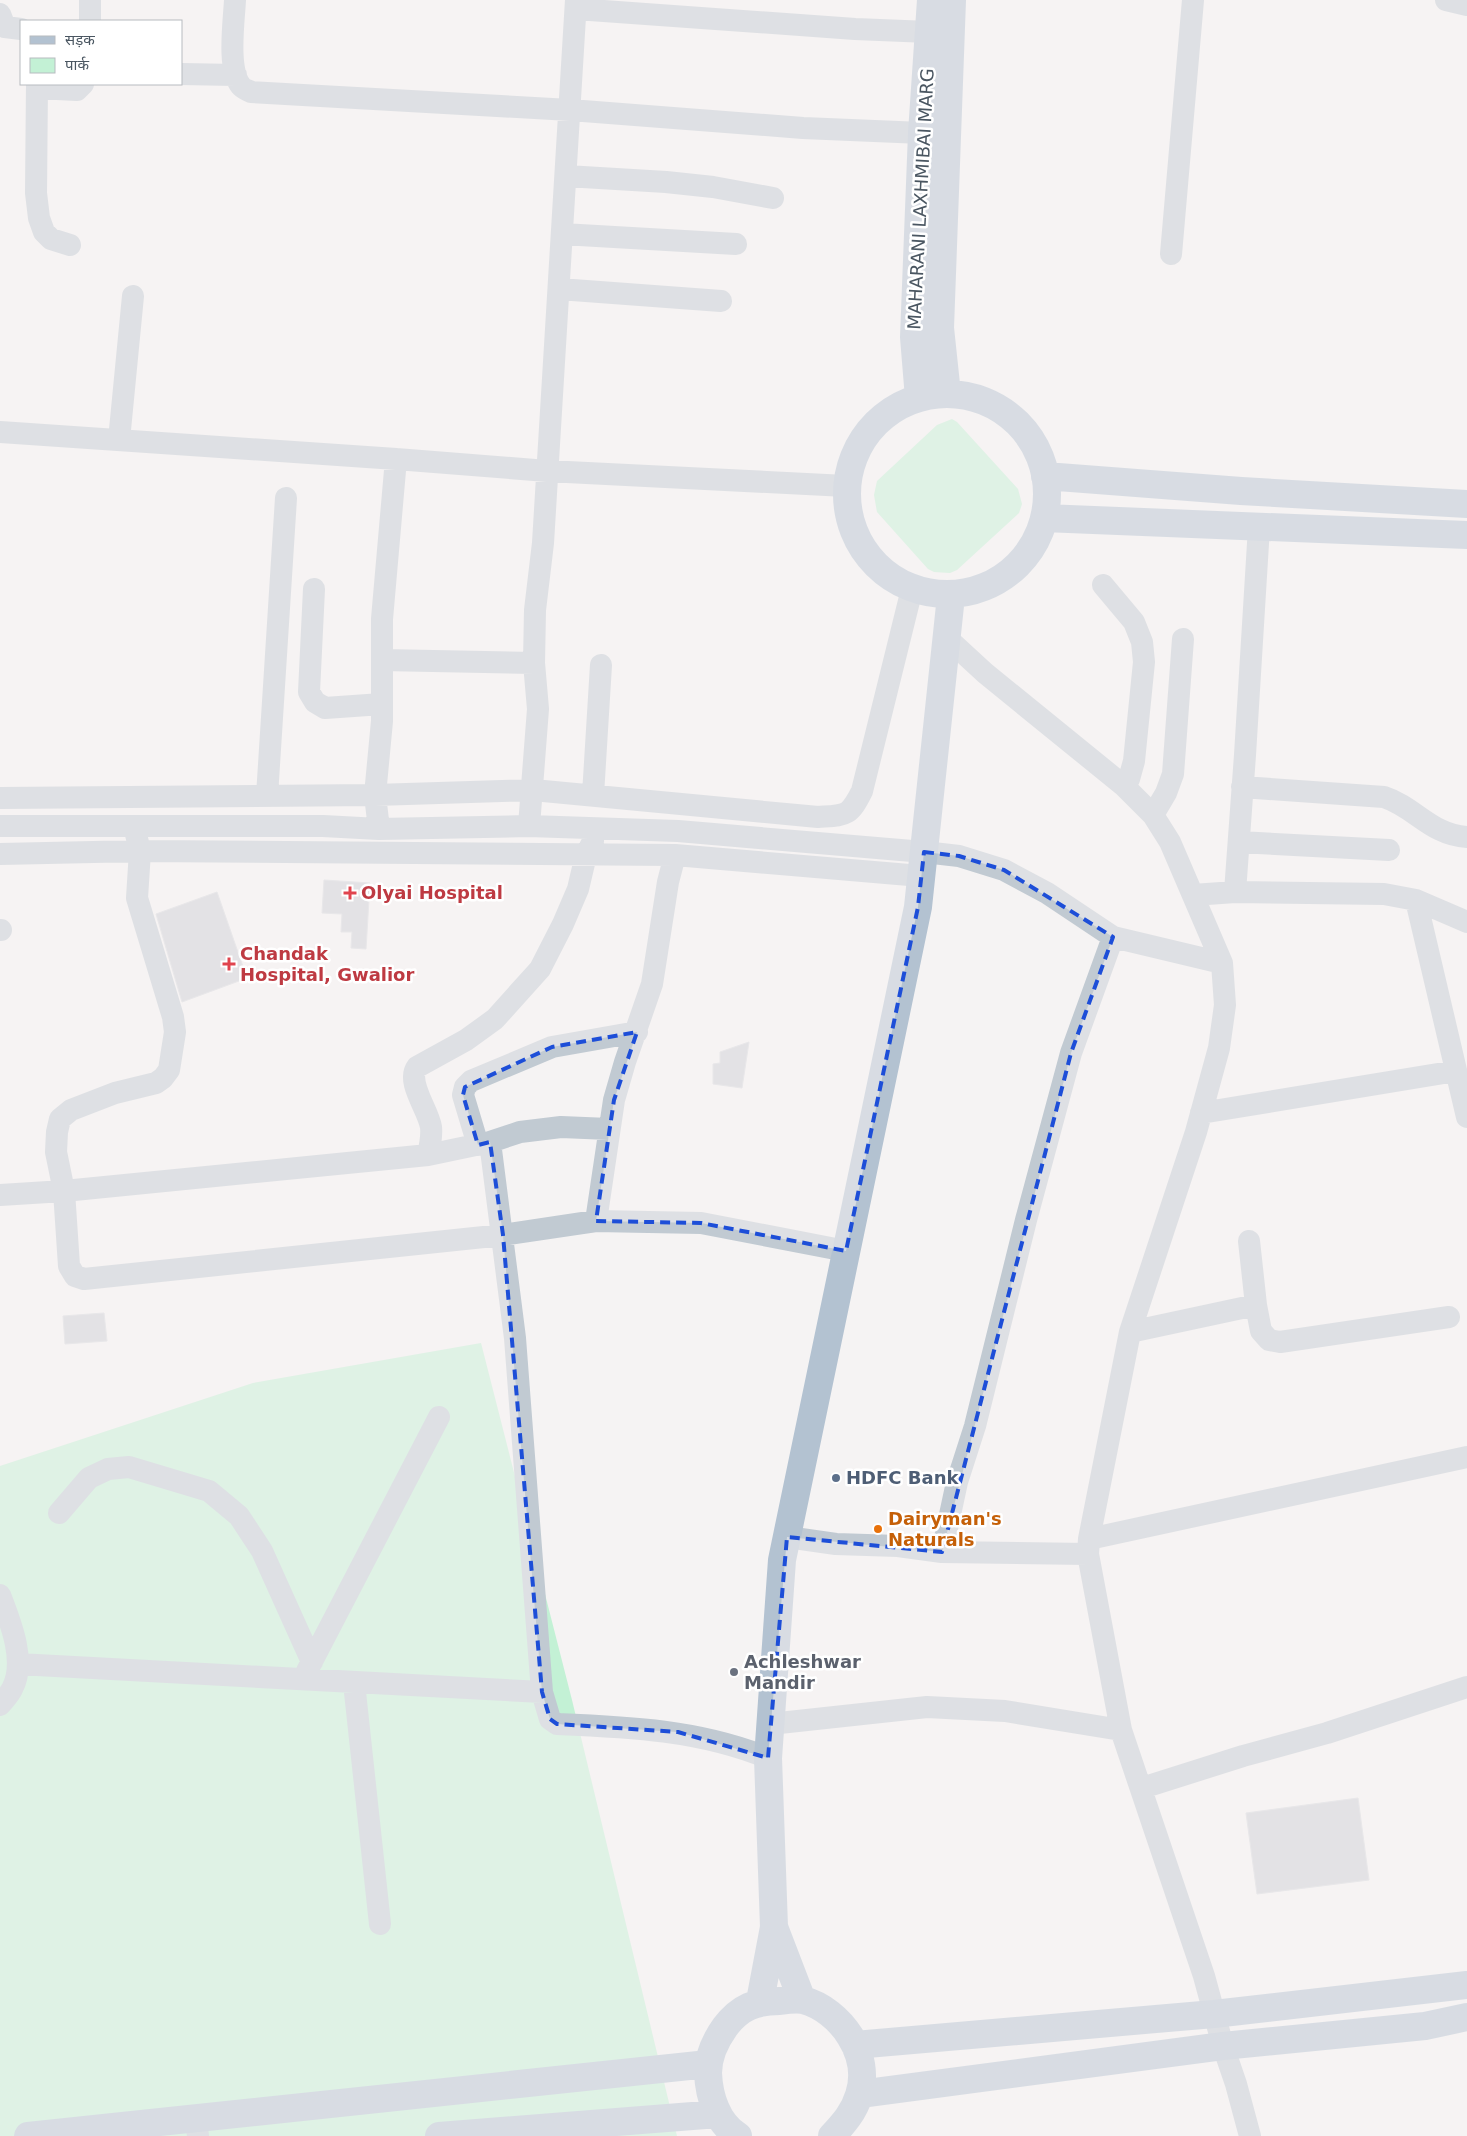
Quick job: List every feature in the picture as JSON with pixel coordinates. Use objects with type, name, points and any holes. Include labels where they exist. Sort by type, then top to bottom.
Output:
[{"type":"main road","name":"MAHARANI LAXHMIBAI MARG","points":[[919,398],[914,336],[922,133],[930,0]]},
{"type":"main road","points":[[947,394],[940,328],[952,0]]},
{"type":"main road","points":[[947,394],[974,398],[1000,409],[1021,427],[1036,450],[1045,476],[1047,497],[1044,518],[1030,550],[1007,574],[977,590],[951,596],[912,589],[884,572],[862,548],[849,518],[846,486],[853,457],[869,431],[891,410],[919,398],[947,394]]},
{"type":"main road","points":[[1045,476],[1242,491],[1467,504]]},
{"type":"main road","points":[[1044,518],[1467,536]]},
{"type":"main road","points":[[760,2001],[774,1926],[768,1758],[782,1560],[918,907],[951,596]]},
{"type":"main road","points":[[774,1926],[802,2000]]},
{"type":"main road","points":[[855,2045],[1214,2014],[1467,1985]]},
{"type":"main road","points":[[738,2136],[718,2114],[709,2090],[708,2064],[716,2040],[731,2019],[760,2001],[802,2000],[824,2009],[843,2025],[855,2045],[861,2069],[860,2094],[849,2118],[832,2136]]},
{"type":"main road","points":[[860,2094],[1223,2046],[1425,2026],[1467,2017]]},
{"type":"main road","points":[[28,2136],[197,2127],[708,2064]]},
{"type":"main road","points":[[451,2135],[718,2114]]},
{"type":"street","points":[[90,0],[90,20]]},
{"type":"street","points":[[235,0],[234,60],[236,74],[241,87],[251,92],[570,110],[803,128],[922,133]]},
{"type":"street","points":[[1171,254],[1193,0]]},
{"type":"street","points":[[1446,0],[1467,5]]},
{"type":"street","points":[[529,826],[538,709],[534,664],[535,610],[543,543],[576,5],[855,29],[929,32]]},
{"type":"street","points":[[0,14],[6,26],[20,29]]},
{"type":"street","points":[[182,74],[236,74]]},
{"type":"street","points":[[70,245],[51,239],[44,232],[39,218],[36,193],[37,86],[77,90],[82,85]]},
{"type":"street","points":[[566,176],[666,182],[713,187],[773,198]]},
{"type":"street","points":[[562,234],[736,244]]},
{"type":"street","points":[[559,289],[721,301]]},
{"type":"street","points":[[118,440],[133,296]]},
{"type":"street","points":[[0,432],[396,459],[547,472],[846,486]]},
{"type":"street","points":[[379,829],[375,795],[382,704],[382,619],[396,459]]},
{"type":"street","points":[[267,796],[286,498]]},
{"type":"street","points":[[1235,892],[1259,527]]},
{"type":"street","points":[[1103,585],[1134,622],[1142,642],[1144,662],[1134,761],[1129,779],[1124,786]]},
{"type":"street","points":[[314,589],[309,692],[316,702],[325,708],[382,704]]},
{"type":"street","points":[[0,798],[375,795],[533,790],[818,817],[844,816],[854,807],[862,791],[912,589]]},
{"type":"street","points":[[947,638],[984,672],[1124,786],[1153,814],[1170,842],[1222,963],[1224,1005],[1219,1048],[1201,1113],[1130,1332],[1089,1546],[1121,1730],[1204,1976],[1250,2136]]},
{"type":"street","points":[[1153,814],[1166,793],[1173,774],[1183,639]]},
{"type":"street","points":[[382,660],[534,664]]},
{"type":"street","points":[[593,795],[601,665]]},
{"type":"street","points":[[1242,787],[1384,797],[1397,801],[1422,821],[1440,831],[1467,837]]},
{"type":"street","points":[[0,826],[323,826],[379,829],[529,826],[678,831],[923,864]]},
{"type":"street","points":[[134,826],[140,851],[137,898],[173,1017],[175,1032],[169,1070],[163,1078],[156,1083],[114,1093],[71,1110],[60,1119],[56,1152],[64,1191],[69,1266],[75,1276],[84,1279],[504,1235],[596,1221],[701,1223],[846,1251]]},
{"type":"street","points":[[428,1155],[431,1129],[426,1109],[413,1081],[413,1073],[417,1067],[466,1040],[495,1019],[540,969],[578,889],[586,855],[599,829]]},
{"type":"street","points":[[1239,842],[1389,850]]},
{"type":"street","points":[[0,854],[140,851],[675,855],[923,864],[959,856],[1004,870],[1047,893],[1113,937],[1222,963]]},
{"type":"street","points":[[596,1221],[609,1130],[625,1062],[637,1032],[652,984],[668,882],[675,855]]},
{"type":"street","points":[[1193,895],[1235,892],[1384,894],[1416,900],[1467,922]]},
{"type":"street","points":[[1416,900],[1467,1117]]},
{"type":"street","points":[[942,1552],[957,1482],[975,1426],[1026,1220],[1071,1053],[1113,937]]},
{"type":"street","points":[[637,1032],[552,1047],[471,1081],[465,1087],[462,1095],[484,1144],[504,1235],[515,1338],[542,1692],[550,1719],[557,1724],[633,1727],[678,1732],[748,1749],[768,1758]]},
{"type":"street","points":[[1201,1113],[1456,1071]]},
{"type":"street","points":[[0,1195],[64,1191],[428,1155],[484,1144],[520,1132],[561,1127],[609,1130]]},
{"type":"street","points":[[1249,1241],[1261,1332],[1269,1340],[1280,1342],[1449,1317]]},
{"type":"street","points":[[1130,1332],[1256,1305]]},
{"type":"street","points":[[307,1671],[439,1417]]},
{"type":"street","points":[[787,1537],[836,1544],[898,1546],[942,1552],[1089,1546],[1467,1457]]},
{"type":"street","points":[[59,1513],[89,1478],[108,1469],[129,1467],[209,1490],[239,1516],[262,1551],[307,1671]]},
{"type":"street","points":[[0,1595],[14,1630],[18,1664],[13,1688],[0,1705]]},
{"type":"street","points":[[18,1664],[307,1671],[354,1683],[542,1692]]},
{"type":"street","points":[[354,1683],[380,1924]]},
{"type":"street","points":[[1142,1788],[1243,1756],[1327,1733],[1467,1687]]},
{"type":"street","points":[[770,1724],[927,1707],[1005,1711],[1121,1730]]},
{"type":"highlighted area","points":[[924,852],[959,856],[1004,870],[1113,937],[1071,1053],[942,1552],[787,1537],[768,1758],[678,1732],[557,1724],[550,1719],[542,1692],[503,1235],[490,1142],[478,1145],[463,1095],[465,1087],[552,1047],[637,1032],[614,1100],[596,1221],[701,1223],[846,1251],[918,907]]},
{"type":"green space","points":[[952,419],[957,422],[1018,489],[1022,504],[1019,513],[957,570],[950,573],[934,572],[928,569],[877,512],[874,495],[877,481],[937,425]]},
{"type":"green space","points":[[481,1343],[572,1700],[677,2136],[0,2136],[0,1466],[253,1383]]},
{"type":"building","points":[[324,880],[370,883],[366,949],[351,948],[352,932],[341,932],[342,914],[322,913]]},
{"type":"building","points":[[217,892],[247,978],[182,1002],[156,914]]},
{"type":"building","points":[[749,1042],[742,1088],[713,1084],[713,1064],[720,1063],[720,1052]]},
{"type":"building","points":[[104,1313],[107,1341],[65,1344],[63,1316]]},
{"type":"building","points":[[1358,1798],[1369,1880],[1257,1894],[1246,1813]]},
{"type":"place","name":"Olyai Hospital","points":[[350,893]]},
{"type":"place","name":"Chandak Hospital, Gwalior","points":[[229,964]]},
{"type":"place","name":"HDFC Bank","points":[[836,1478]]},
{"type":"place","name":"Dairyman's Naturals","points":[[878,1529]]},
{"type":"place","name":"Achleshwar Mandir","points":[[734,1672]]}]
